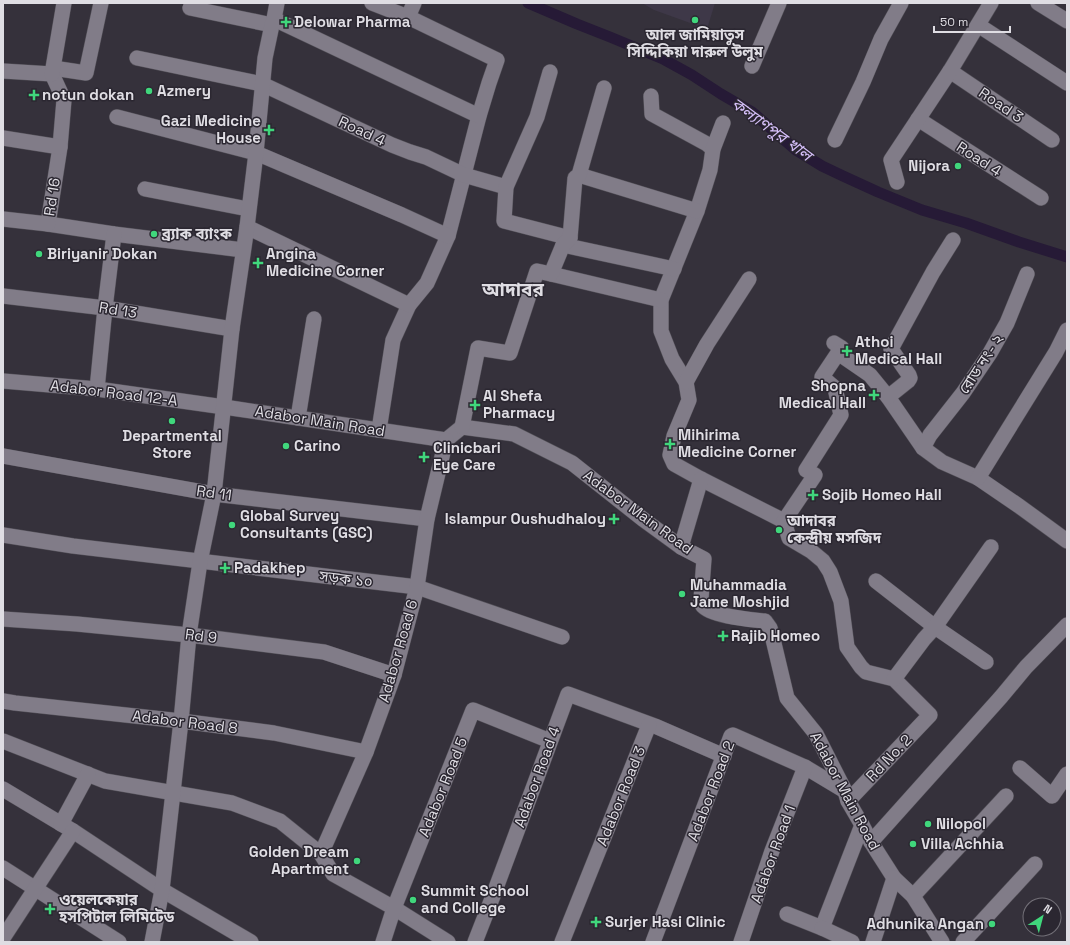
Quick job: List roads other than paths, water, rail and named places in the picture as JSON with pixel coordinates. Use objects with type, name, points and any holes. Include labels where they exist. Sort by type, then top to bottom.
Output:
[{"type":"street","points":[[53,71],[64,3]]},
{"type":"street","points":[[3,71],[53,71],[86,73],[101,3]]},
{"type":"street","points":[[152,942],[162,890],[189,635],[200,562],[214,494],[232,329],[256,153],[264,58],[277,3]]},
{"type":"street","points":[[372,3],[408,17],[497,60],[488,83],[448,236],[427,283],[409,305],[393,340],[379,430]]},
{"type":"street","points":[[408,17],[414,3]]},
{"type":"street","points":[[752,66],[779,3]]},
{"type":"street","points":[[834,140],[863,82],[881,39],[901,3]]},
{"type":"street","points":[[897,182],[890,160],[950,71],[991,3]]},
{"type":"street","points":[[1038,3],[1067,21]]},
{"type":"street","points":[[190,8],[273,22],[479,116]]},
{"type":"street","points":[[978,25],[1067,83]]},
{"type":"street","name":"Road 4","points":[[137,58],[262,84],[392,145],[426,157],[464,175],[506,187]]},
{"type":"street","name":"Rd 16","points":[[53,71],[64,100],[60,147],[48,224],[243,250]]},
{"type":"street","name":"Road 3","points":[[950,71],[1052,140]]},
{"type":"street","points":[[550,72],[537,117],[506,187],[504,221],[566,242],[674,269]]},
{"type":"street","points":[[552,274],[566,242],[575,178],[579,175],[604,88]]},
{"type":"street","points":[[651,96],[652,114],[707,144],[713,149]]},
{"type":"street","points":[[117,117],[256,153],[448,236]]},
{"type":"street","name":"Road 4","points":[[918,119],[1041,198]]},
{"type":"street","points":[[723,123],[713,149],[710,170],[697,212],[662,300],[661,331],[672,359],[686,382],[689,400],[674,436],[670,455],[674,464],[784,521],[790,538],[811,551],[823,561],[830,572],[841,601],[847,647],[861,668],[866,672],[894,679],[924,639],[935,627],[991,547]]},
{"type":"street","points":[[3,138],[60,147]]},
{"type":"street","points":[[579,175],[697,212]]},
{"type":"street","points":[[145,190],[248,209]]},
{"type":"street","points":[[3,219],[48,224]]},
{"type":"street","points":[[247,227],[409,305]]},
{"type":"street","points":[[97,389],[114,234]]},
{"type":"street","points":[[888,397],[910,378],[891,349],[933,272],[953,240]]},
{"type":"street","points":[[446,440],[462,427],[478,348],[510,353],[537,271],[662,300]]},
{"type":"street","name":"রোড নং- ২","points":[[923,448],[930,435],[963,393],[990,353],[1007,323],[1027,274]]},
{"type":"street","points":[[686,382],[707,344],[748,279]]},
{"type":"street","name":"Rd 13","points":[[3,296],[105,308],[232,329]]},
{"type":"street","points":[[298,418],[314,319]]},
{"type":"street","points":[[978,478],[1056,352],[1067,330]]},
{"type":"street","points":[[784,521],[815,475],[806,470],[841,415],[835,388],[822,377],[836,348],[870,375],[888,397],[923,448],[942,462],[978,478],[1067,541]]},
{"type":"street","name":"Adabor Road 12-A","points":[[3,381],[97,389],[224,406]]},
{"type":"street","name":"Adabor Main Road","points":[[224,406],[446,440]]},
{"type":"street","name":"Adabor Main Road","points":[[462,427],[514,434],[572,463],[681,547],[704,559],[700,599],[704,608],[735,618],[765,621],[770,628],[787,698],[816,734],[846,796],[871,842],[894,878],[913,896],[942,942]]},
{"type":"street","name":"Adabor Road 6","points":[[321,854],[366,752],[394,675],[417,587],[427,519],[446,440]]},
{"type":"street","name":"Rd 11","points":[[3,456],[214,494],[427,519]]},
{"type":"street","points":[[681,547],[701,479]]},
{"type":"street","name":"সড়ক ১০","points":[[3,535],[73,546],[200,562],[417,587],[562,637]]},
{"type":"street","points":[[876,581],[935,627],[986,662]]},
{"type":"street","name":"Rd 9","points":[[3,619],[78,624],[189,635],[324,652],[394,675]]},
{"type":"street","points":[[871,842],[1026,667],[1067,625]]},
{"type":"street","name":"Rd No. 2","points":[[846,796],[930,715],[894,679]]},
{"type":"street","name":"Adabor Road 4","points":[[475,942],[568,694],[649,725]]},
{"type":"street","name":"Adabor Road 8","points":[[3,701],[274,733],[366,752]]},
{"type":"street","name":"Adabor Road 5","points":[[383,942],[394,908],[474,710],[550,741]]},
{"type":"street","points":[[649,725],[655,726],[724,756]]},
{"type":"street","name":"Adabor Road 3","points":[[562,942],[649,725]]},
{"type":"street","name":"Adabor Road 2","points":[[653,942],[731,736],[733,735],[805,766],[846,796]]},
{"type":"street","points":[[3,741],[105,781],[232,803],[280,821],[321,854],[332,874],[394,908],[448,942]]},
{"type":"street","name":"Adabor Road 1","points":[[741,942],[772,851],[805,766]]},
{"type":"street","points":[[1020,768],[1052,796],[1067,774]]},
{"type":"street","points":[[3,938],[36,889],[67,828],[88,774]]},
{"type":"street","points":[[3,789],[67,828],[162,890],[251,942]]},
{"type":"street","points":[[913,896],[1006,796]]},
{"type":"street","points":[[822,928],[862,825]]},
{"type":"street","points":[[963,942],[1034,864]]},
{"type":"street","points":[[3,868],[119,942]]},
{"type":"street","points":[[873,942],[894,878]]},
{"type":"street","points":[[788,914],[852,942]]},
{"type":"waterway","name":"কল্যাণপুর খাল","points":[[528,3],[663,59],[752,112],[796,150],[822,166],[843,176],[922,210],[966,223],[1067,257]]},
{"type":"place","name":"আল জামিয়াতুস সিদ্দিকিয়া দারুল উলুম","points":[[695,20]]},
{"type":"place","name":"Delowar Pharma","points":[[286,22]]},
{"type":"place","name":"Azmery","points":[[149,91]]},
{"type":"place","name":"notun dokan","points":[[34,95]]},
{"type":"place","name":"Gazi Medicine House","points":[[269,130]]},
{"type":"place","name":"Nijora","points":[[958,166]]},
{"type":"place","name":"ব্র্যাক ব্যাংক","points":[[154,234]]},
{"type":"place","name":"Biriyanir Dokan","points":[[39,254]]},
{"type":"place","name":"Angina Medicine Corner","points":[[258,263]]},
{"type":"place","name":"Athoi Medical Hall","points":[[847,351]]},
{"type":"place","name":"Shopna Medical Hall","points":[[874,395]]},
{"type":"place","name":"Al Shefa Pharmacy","points":[[475,405]]},
{"type":"place","name":"Departmental Store","points":[[172,421]]},
{"type":"place","name":"Mihirima Medicine Corner","points":[[670,444]]},
{"type":"place","name":"Carino","points":[[286,446]]},
{"type":"place","name":"Clinicbari Eye Care","points":[[424,457]]},
{"type":"place","name":"Sojib Homeo Hall","points":[[813,495]]},
{"type":"place","name":"Islampur Oushudhaloy","points":[[614,519]]},
{"type":"place","name":"Global Survey Consultants (GSC)","points":[[232,525]]},
{"type":"place","name":"আদাবর কেন্দ্রীয় মসজিদ","points":[[779,530]]},
{"type":"place","name":"Padakhep","points":[[225,568]]},
{"type":"place","name":"Muhammadia Jame Moshjid","points":[[682,594]]},
{"type":"place","name":"Rajib Homeo","points":[[723,636]]},
{"type":"place","name":"Nilopol","points":[[928,824]]},
{"type":"place","name":"Villa Achhia","points":[[913,844]]},
{"type":"place","name":"Golden Dream Apartment","points":[[357,861]]},
{"type":"place","name":"Summit School and College","points":[[413,900]]},
{"type":"place","name":"ওয়েলকেয়ার হসপিটাল লিমিটেড","points":[[50,909]]},
{"type":"place","name":"Surjer Hasi Clinic","points":[[596,922]]},
{"type":"place","name":"Adhunika Angan","points":[[992,924]]},
{"type":"district","name":"আদাবর","points":[[513,289]]}]
